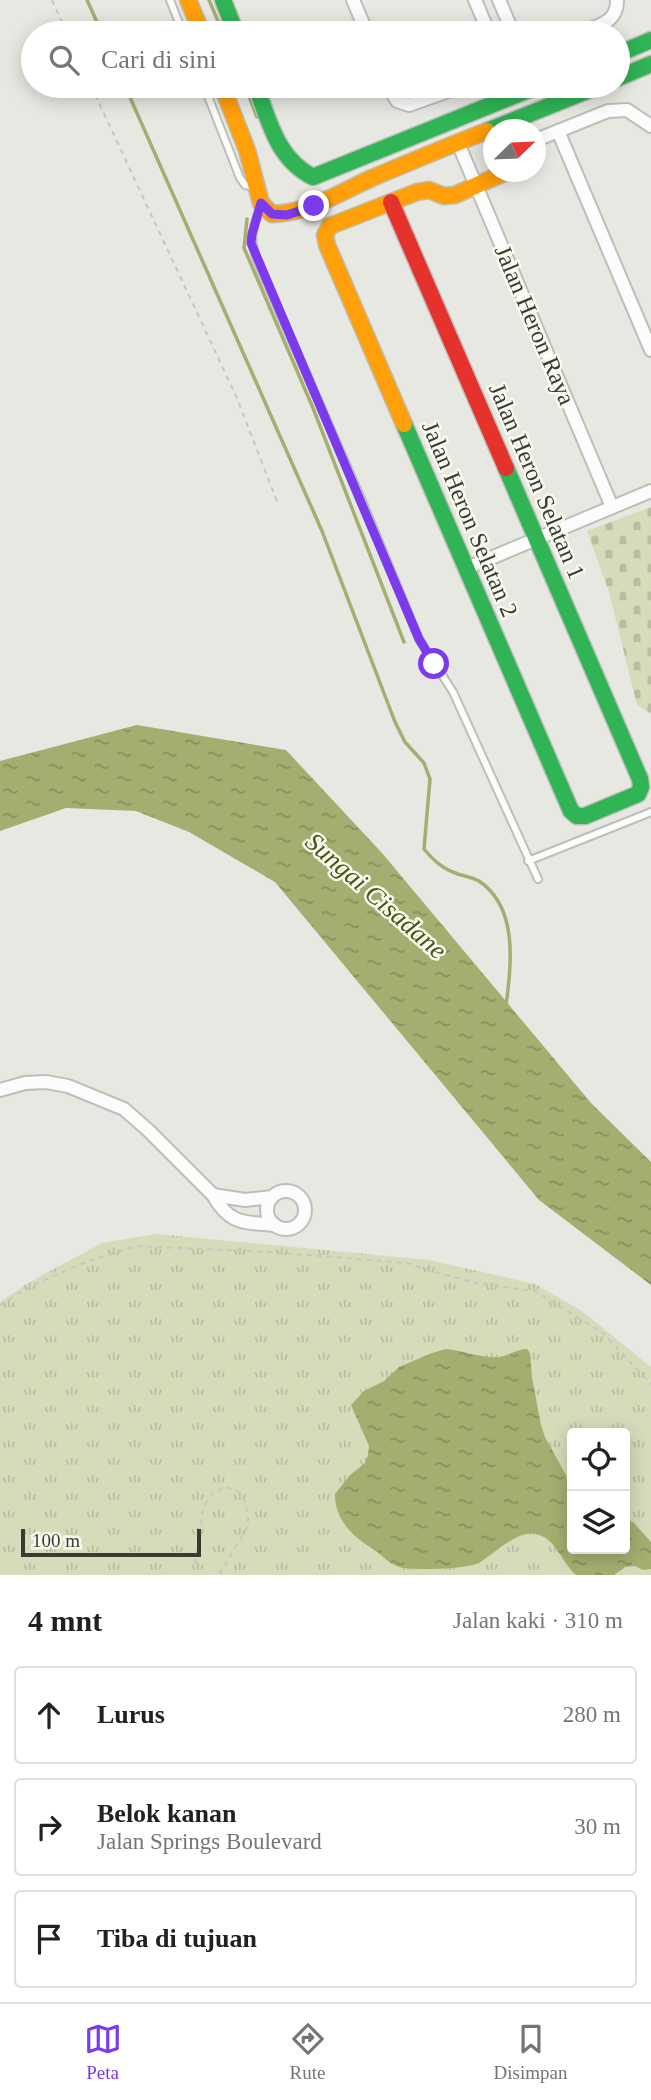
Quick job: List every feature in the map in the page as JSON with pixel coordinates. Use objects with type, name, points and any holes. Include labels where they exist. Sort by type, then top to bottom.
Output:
[{"type":"street","points":[[188,0],[196,21]]},
{"type":"street","points":[[223,0],[231,21]]},
{"type":"street","points":[[354,0],[362,21]]},
{"type":"street","points":[[475,0],[484,21]]},
{"type":"street","points":[[499,0],[508,21]]},
{"type":"street","points":[[606,21],[614,17],[617,0]]},
{"type":"street","points":[[630,50],[649,44]]},
{"type":"street","points":[[630,73],[651,64]]},
{"type":"street","points":[[227,98],[247,150],[255,192],[272,214],[287,215],[569,98]]},
{"type":"street","points":[[261,98],[288,160],[296,169],[313,177],[496,98]]},
{"type":"street","points":[[395,98],[410,105],[429,98]]},
{"type":"street","points":[[546,136],[608,111],[627,110],[651,126]]},
{"type":"street","points":[[558,131],[651,350]]},
{"type":"street","name":"Jalan Heron Raya","points":[[458,143],[612,507]]},
{"type":"street","points":[[313,177],[314,206]]},
{"type":"street","points":[[391,202],[429,190],[444,196],[455,195],[484,182]]},
{"type":"street","name":"Jalan Heron Selatan 2","points":[[391,202],[330,226],[325,234],[327,245],[571,811]]},
{"type":"street","name":"Jalan Heron Selatan 1","points":[[391,202],[640,779],[638,794],[585,816],[577,816],[571,811]]},
{"type":"street","points":[[467,568],[651,491]]},
{"type":"street","points":[[0,1090],[25,1083],[46,1082],[68,1086],[124,1109],[213,1195],[230,1217],[245,1223],[275,1225],[286,1229],[302,1221],[305,1209],[300,1197],[295,1193],[283,1191],[272,1197],[245,1200],[213,1195]]},
{"type":"street","points":[[272,1197],[267,1209],[275,1225]]},
{"type":"lane","points":[[170,0],[178,21]]},
{"type":"lane","points":[[209,98],[235,166],[255,192],[251,243],[258,263],[419,639],[456,699],[538,879]]},
{"type":"lane","points":[[528,861],[651,812]]},
{"type":"path","points":[[52,0],[62,21]]},
{"type":"path","points":[[98,98],[236,396],[278,504]]},
{"type":"path","points":[[0,1305],[31,1286],[83,1262],[136,1246],[269,1252],[407,1263],[477,1283],[535,1291],[603,1333],[651,1384]]},
{"type":"path","points":[[195,1564],[202,1508],[212,1494],[225,1487],[236,1490],[244,1499],[248,1526],[219,1575]]},
{"type":"green space","points":[[651,507],[651,714],[637,705],[609,592],[587,531]]},
{"type":"green space","points":[[156,1234],[429,1260],[535,1284],[582,1311],[651,1367],[651,1575],[0,1575],[0,1302],[26,1284],[102,1243]]},
{"type":"water","name":"Sungai Cisadane","points":[[137,725],[286,750],[382,853],[591,1103],[651,1162],[651,1285],[539,1200],[275,882],[189,832],[136,811],[66,808],[0,831],[0,761]]},
{"type":"water","points":[[446,1349],[493,1357],[527,1349],[530,1353],[541,1425],[567,1477],[567,1554],[630,1554],[630,1520],[651,1542],[651,1569],[643,1570],[635,1566],[625,1567],[614,1575],[576,1575],[549,1540],[536,1534],[514,1539],[473,1565],[440,1569],[406,1568],[392,1564],[358,1539],[341,1519],[335,1494],[350,1475],[365,1463],[368,1455],[369,1446],[351,1405],[364,1391],[384,1381],[399,1367]]},
{"type":"waterway","points":[[87,0],[97,21]]},
{"type":"waterway","points":[[209,0],[218,21]]},
{"type":"waterway","points":[[130,98],[322,531],[395,722],[405,742],[424,763],[430,779],[424,849],[448,870],[479,881],[492,892],[501,906],[509,938],[510,956],[506,1006]]},
{"type":"waterway","points":[[250,98],[257,117]]},
{"type":"waterway","points":[[247,219],[244,248],[313,408],[404,642]]},
{"type":"traffic: fast","points":[[223,0],[231,21]]},
{"type":"traffic: fast","points":[[630,49],[651,40]]},
{"type":"traffic: fast","points":[[630,73],[651,64]]},
{"type":"traffic: fast","points":[[260,98],[283,150],[313,177],[508,98]]},
{"type":"traffic: fast","points":[[517,119],[569,98]]},
{"type":"traffic: fast","points":[[404,424],[571,811],[577,816],[585,816],[638,794],[640,779],[506,468]]},
{"type":"traffic: slow","points":[[188,0],[197,21]]},
{"type":"traffic: slow","points":[[227,98],[247,150],[261,203],[272,214],[311,206],[483,133]]},
{"type":"traffic: slow","points":[[404,424],[325,235],[330,226],[417,192],[429,190],[444,196],[455,195],[484,182]]},
{"type":"traffic: jam","points":[[391,202],[506,468]]},
{"type":"route","points":[[314,206],[287,215],[272,214],[261,203],[251,243],[419,639],[434,664]]}]
